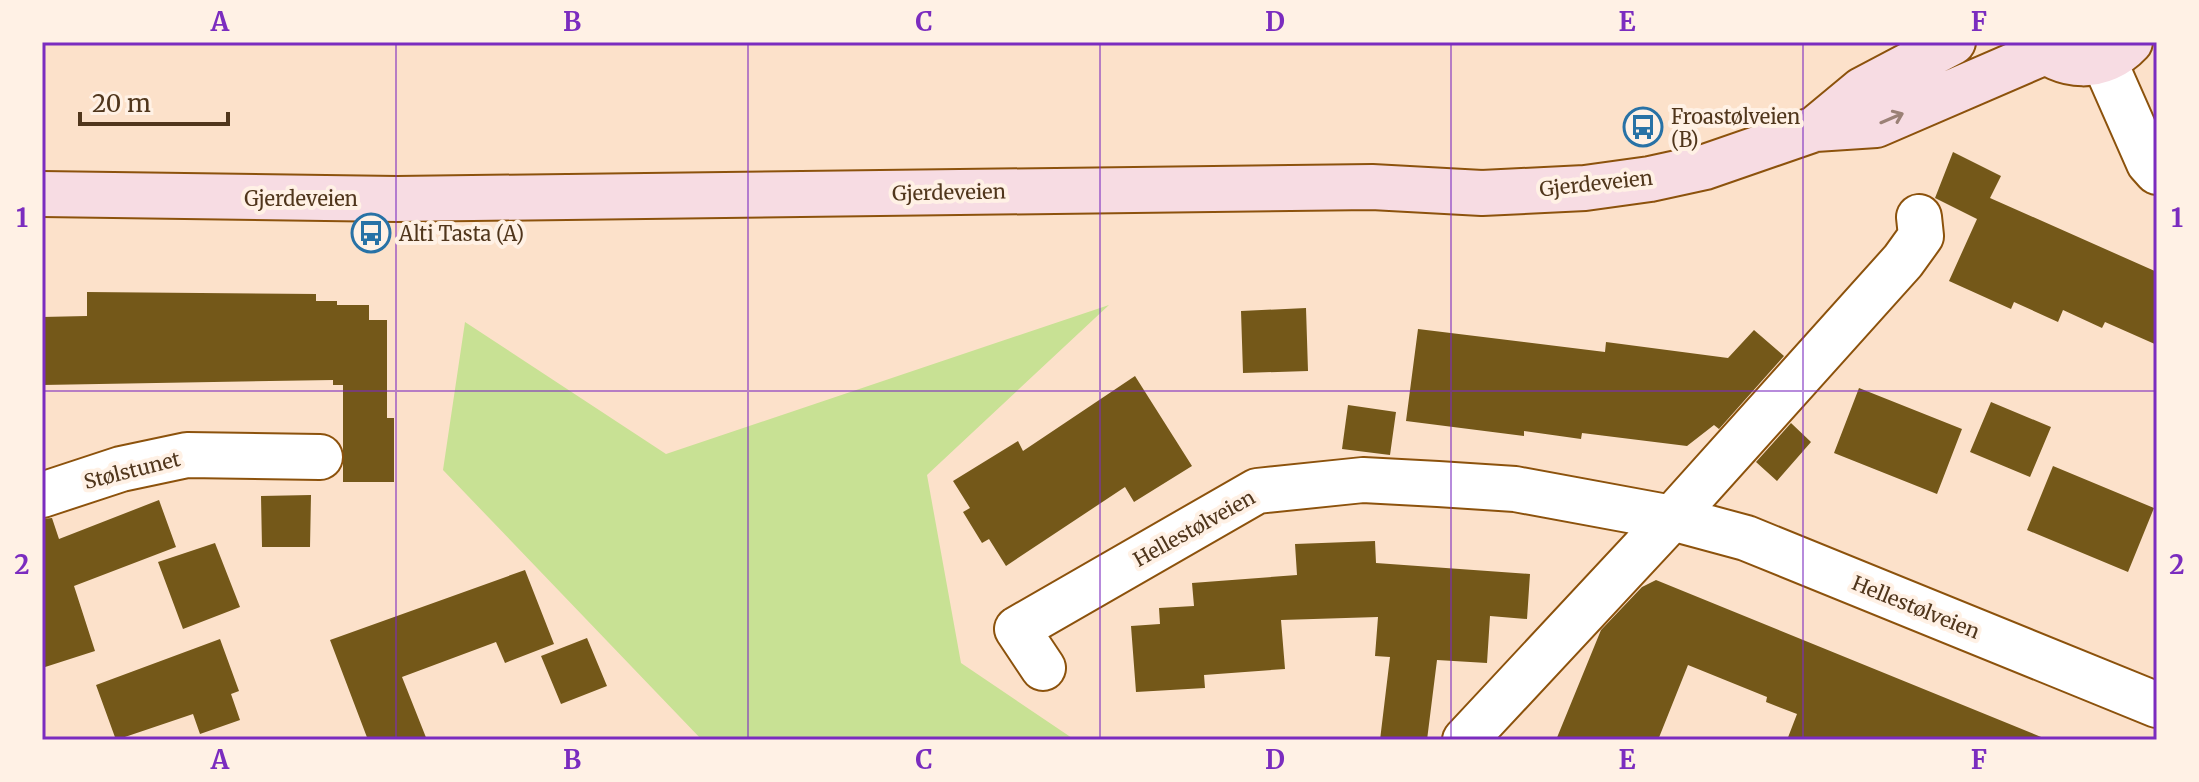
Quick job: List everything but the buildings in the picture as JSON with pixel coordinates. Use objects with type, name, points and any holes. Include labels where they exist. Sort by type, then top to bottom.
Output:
[{"type":"main road","name":"Gjerdeveien","points":[[1815,129],[1862,90],[1953,42]]},
{"type":"main road","name":"Gjerdeveien","points":[[53,189],[397,199],[1372,187],[1482,193],[1585,188],[1705,167],[1815,129],[1876,125],[2040,47]]},
{"type":"main road","points":[[2040,47],[2064,62],[2083,65],[2117,51]]},
{"type":"street","points":[[2117,51],[2149,163],[2157,172]]},
{"type":"street","points":[[1465,740],[1672,518],[1903,261],[1921,236],[1919,217]]},
{"type":"street","name":"Stølstunet","points":[[42,495],[121,469],[187,455],[320,457]]},
{"type":"street","name":"Hellestølveien","points":[[1043,668],[1017,629],[1257,491],[1363,480],[1515,489],[1672,518],[1746,538],[2157,705]]},
{"type":"green space","points":[[1109,305],[927,475],[961,663],[1075,740],[702,740],[443,470],[465,322],[666,454]]},
{"type":"place","name":"Froastølveien (B)","points":[[1643,127]]},
{"type":"place","name":"Alti Tasta (A)","points":[[371,233]]}]
